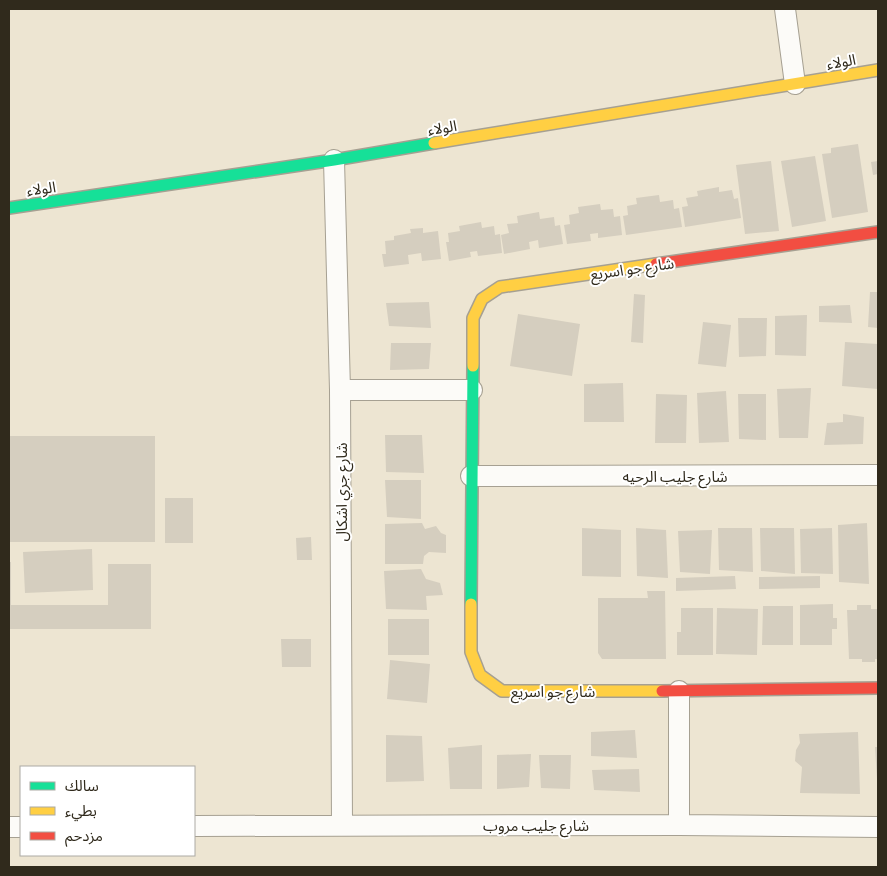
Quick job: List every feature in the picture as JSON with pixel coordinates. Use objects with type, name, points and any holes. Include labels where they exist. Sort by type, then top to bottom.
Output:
[{"type":"street","points":[[785,9],[796,84]]},
{"type":"street","name":"الولاء","points":[[9,208],[334,160],[878,70]]},
{"type":"street","name":"شارع جري اشكال","points":[[334,160],[340,390],[342,825]]},
{"type":"street","name":"شارع جو اسريع","points":[[878,232],[500,287],[482,299],[473,318],[471,652],[480,675],[502,691],[878,688]]},
{"type":"street","points":[[340,390],[472,390]]},
{"type":"street","name":"شارع جليب الرحيه","points":[[472,476],[878,476]]},
{"type":"street","points":[[679,691],[679,825]]},
{"type":"street","name":"شارع جليب مروب","points":[[195,826],[679,825],[878,827]]},
{"type":"building","points":[[858,144],[868,212],[832,218],[822,154],[831,153],[831,148]]},
{"type":"building","points":[[815,156],[826,221],[792,227],[781,161]]},
{"type":"building","points":[[771,161],[779,231],[745,234],[736,165]]},
{"type":"building","points":[[878,161],[878,174],[873,175],[871,162]]},
{"type":"building","points":[[719,187],[719,192],[732,190],[734,199],[738,198],[741,218],[685,227],[682,207],[688,206],[686,198],[698,196],[697,191]]},
{"type":"building","points":[[659,195],[660,202],[673,200],[674,209],[679,208],[682,227],[626,235],[623,216],[628,215],[627,206],[637,204],[636,198]]},
{"type":"building","points":[[600,204],[601,210],[613,209],[614,217],[620,216],[622,235],[598,238],[598,233],[590,234],[591,241],[567,244],[564,225],[570,224],[569,215],[579,213],[578,207]]},
{"type":"building","points":[[539,212],[540,219],[554,217],[555,226],[560,225],[563,244],[539,248],[538,240],[529,242],[530,249],[504,254],[501,235],[509,233],[507,224],[518,223],[517,216]]},
{"type":"building","points":[[481,222],[482,228],[494,226],[495,235],[500,234],[502,253],[478,256],[477,251],[470,252],[471,257],[449,261],[446,242],[449,242],[448,233],[460,231],[459,226]]},
{"type":"building","points":[[423,228],[423,233],[438,231],[441,259],[422,261],[421,253],[408,255],[409,264],[384,267],[382,254],[386,254],[385,241],[394,240],[394,236],[411,233],[410,229]]},
{"type":"building","points":[[870,292],[878,292],[878,328],[868,327]]},
{"type":"building","points":[[634,294],[645,295],[643,343],[631,342]]},
{"type":"building","points":[[429,302],[431,328],[389,326],[386,303]]},
{"type":"building","points":[[850,305],[852,323],[819,322],[819,306]]},
{"type":"building","points":[[518,314],[580,324],[572,376],[510,366]]},
{"type":"building","points":[[807,315],[806,356],[775,355],[775,316]]},
{"type":"building","points":[[738,318],[767,318],[766,356],[739,357]]},
{"type":"building","points":[[703,322],[731,325],[726,367],[698,364]]},
{"type":"building","points":[[845,342],[878,344],[878,389],[842,386]]},
{"type":"building","points":[[391,343],[431,343],[429,369],[390,370]]},
{"type":"building","points":[[623,383],[624,422],[584,422],[584,384]]},
{"type":"building","points":[[811,388],[808,438],[779,438],[777,389]]},
{"type":"building","points":[[726,391],[729,442],[699,443],[697,393]]},
{"type":"building","points":[[656,394],[687,395],[686,443],[655,443]]},
{"type":"building","points":[[738,394],[766,394],[766,440],[739,439]]},
{"type":"building","points":[[843,414],[864,417],[863,444],[824,445],[827,423],[843,422]]},
{"type":"building","points":[[385,435],[422,435],[424,473],[386,472]]},
{"type":"building","points":[[9,436],[155,436],[155,542],[9,542]]},
{"type":"building","points":[[385,480],[421,480],[421,519],[387,517]]},
{"type":"building","points":[[165,498],[193,498],[193,543],[165,543]]},
{"type":"building","points":[[422,523],[425,529],[436,526],[441,533],[446,535],[446,553],[429,552],[424,556],[423,564],[385,564],[385,524]]},
{"type":"building","points":[[867,523],[869,584],[839,582],[838,525]]},
{"type":"building","points":[[582,528],[621,530],[621,577],[582,576]]},
{"type":"building","points":[[636,528],[666,530],[668,578],[637,576]]},
{"type":"building","points":[[718,528],[752,528],[753,572],[719,570]]},
{"type":"building","points":[[760,528],[794,528],[795,574],[761,571]]},
{"type":"building","points":[[832,528],[833,574],[801,573],[800,529]]},
{"type":"building","points":[[712,530],[710,574],[680,572],[678,531]]},
{"type":"building","points":[[311,537],[312,560],[297,560],[296,538]]},
{"type":"building","points":[[92,549],[93,590],[25,593],[23,552]]},
{"type":"building","points":[[9,562],[11,562],[11,605],[108,605],[108,564],[151,564],[151,629],[9,629]]},
{"type":"building","points":[[421,569],[426,579],[440,583],[443,595],[426,596],[427,610],[386,609],[384,571]]},
{"type":"building","points":[[735,576],[736,589],[676,591],[676,578]]},
{"type":"building","points":[[820,576],[820,588],[759,589],[759,577]]},
{"type":"building","points":[[647,591],[665,591],[666,659],[602,659],[598,653],[598,598],[648,598]]},
{"type":"building","points":[[833,604],[833,618],[837,618],[837,629],[832,629],[832,645],[800,645],[800,605]]},
{"type":"building","points":[[857,605],[871,605],[871,609],[878,609],[878,659],[875,659],[875,662],[849,659],[847,610],[857,610]]},
{"type":"building","points":[[763,606],[793,606],[793,645],[762,645]]},
{"type":"building","points":[[681,608],[713,608],[713,655],[677,655],[677,632],[681,632]]},
{"type":"building","points":[[717,608],[758,609],[757,655],[716,654]]},
{"type":"building","points":[[388,619],[429,619],[429,655],[388,655]]},
{"type":"building","points":[[281,639],[311,639],[311,667],[282,667]]},
{"type":"building","points":[[390,660],[430,664],[427,703],[387,699]]},
{"type":"building","points":[[635,730],[637,758],[591,756],[591,732]]},
{"type":"building","points":[[858,732],[860,794],[800,793],[802,767],[795,761],[796,750],[800,743],[799,734]]},
{"type":"building","points":[[386,735],[422,736],[424,781],[386,782]]},
{"type":"building","points":[[482,745],[482,789],[450,789],[448,748]]},
{"type":"building","points":[[875,747],[878,747],[878,779],[877,779]]},
{"type":"building","points":[[531,754],[529,787],[497,789],[497,755]]},
{"type":"building","points":[[539,755],[571,755],[570,789],[541,788]]},
{"type":"building","points":[[639,769],[640,792],[594,790],[592,770]]},
{"type":"traffic: fast","points":[[9,208],[334,160],[434,143]]},
{"type":"traffic: fast","points":[[471,604],[473,366]]},
{"type":"traffic: slow","points":[[434,143],[878,70]]},
{"type":"traffic: slow","points":[[473,366],[473,318],[482,299],[500,287],[656,264]]},
{"type":"traffic: slow","points":[[471,604],[471,652],[480,675],[502,691],[662,691]]},
{"type":"traffic: jam","points":[[656,264],[878,232]]},
{"type":"traffic: jam","points":[[662,691],[878,688]]}]
